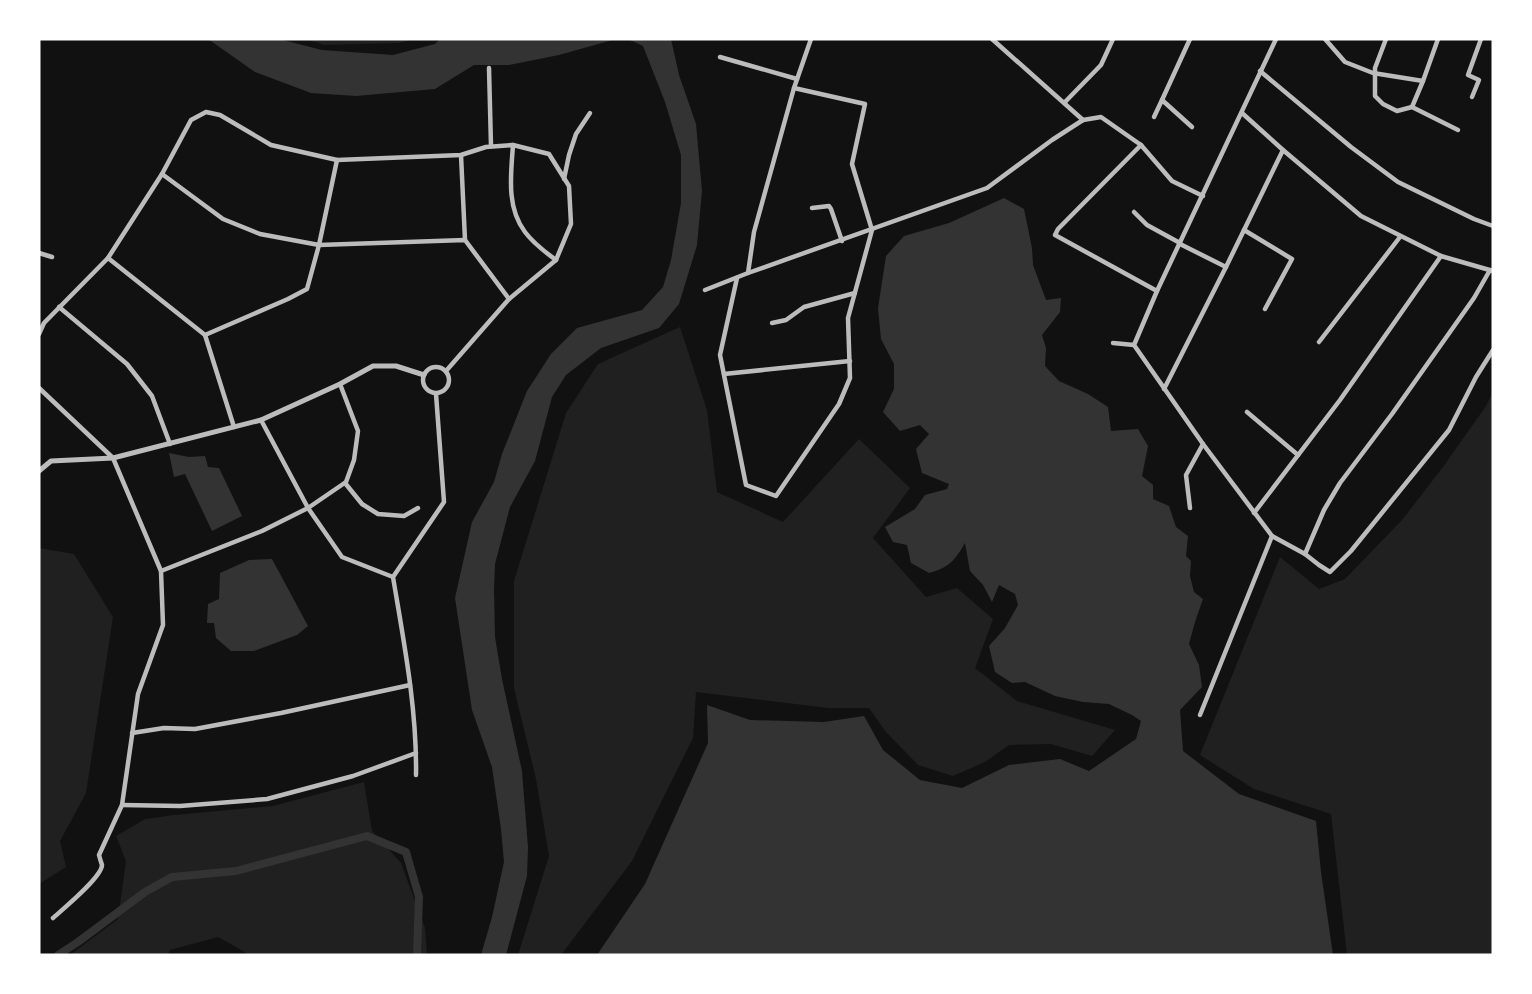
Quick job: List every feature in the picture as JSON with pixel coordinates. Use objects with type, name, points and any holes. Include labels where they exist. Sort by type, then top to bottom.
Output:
[{"type":"street","points":[[748,273],[754,232],[794,88],[811,39]]},
{"type":"street","points":[[992,39],[1083,120]]},
{"type":"street","points":[[1065,102],[1101,65],[1113,39]]},
{"type":"street","points":[[1154,117],[1190,39]]},
{"type":"street","points":[[1134,345],[1157,291],[1276,39]]},
{"type":"street","points":[[1325,39],[1345,62],[1375,73],[1423,81]]},
{"type":"street","points":[[1386,39],[1375,68],[1375,96],[1383,104],[1397,111],[1412,107],[1458,130]]},
{"type":"street","points":[[1412,107],[1438,39]]},
{"type":"street","points":[[1472,97],[1479,80],[1468,75],[1480,39]]},
{"type":"street","points":[[720,57],[797,79]]},
{"type":"street","points":[[489,68],[491,146]]},
{"type":"street","points":[[1260,71],[1351,147],[1398,182],[1493,226]]},
{"type":"street","points":[[737,278],[720,355],[746,485],[776,496],[839,404],[850,378],[848,318],[873,230],[852,164],[865,104],[794,88]]},
{"type":"street","points":[[1162,100],[1192,127]]},
{"type":"street","points":[[39,334],[44,323],[108,258],[162,174],[191,120],[206,112],[219,115],[271,145],[337,160],[461,155],[491,146],[513,145],[549,154],[569,186],[571,224],[556,260],[509,299],[446,371]]},
{"type":"street","points":[[564,179],[576,134],[590,113]]},
{"type":"street","points":[[1242,113],[1361,216],[1441,256],[1491,270],[1474,298],[1392,414],[1340,483],[1324,510],[1305,554]]},
{"type":"street","points":[[705,290],[987,189],[1052,140],[1083,120],[1101,117],[1141,145],[1172,181],[1203,196]]},
{"type":"street","points":[[513,145],[511,189],[513,207],[525,232],[556,260]]},
{"type":"street","points":[[1141,145],[1058,229],[1055,235],[1157,291]]},
{"type":"street","points":[[1164,388],[1283,150]]},
{"type":"street","points":[[461,155],[465,240],[509,299]]},
{"type":"street","points":[[205,335],[308,289],[337,160]]},
{"type":"street","points":[[162,174],[223,219],[260,234],[319,246],[465,240]]},
{"type":"street","points":[[812,208],[829,206],[842,241]]},
{"type":"street","points":[[1134,212],[1147,225],[1226,267]]},
{"type":"street","points":[[1244,230],[1292,259],[1265,309]]},
{"type":"street","points":[[1319,342],[1400,237]]},
{"type":"street","points":[[39,253],[52,257]]},
{"type":"street","points":[[1254,513],[1340,400],[1441,256]]},
{"type":"street","points":[[108,258],[205,335],[234,427]]},
{"type":"street","points":[[772,323],[786,320],[804,307],[855,293]]},
{"type":"street","points":[[59,307],[127,364],[152,396],[170,444]]},
{"type":"street","points":[[1113,343],[1134,345],[1203,444],[1272,536],[1305,554],[1330,572],[1351,551],[1449,430],[1476,377],[1493,350]]},
{"type":"street","points":[[724,374],[850,361]]},
{"type":"street","points":[[39,471],[51,461],[113,458],[261,420],[340,384],[373,366],[396,366],[424,375]]},
{"type":"street","points":[[438,366],[446,371],[450,379],[444,391],[432,393],[425,388],[424,375],[426,371],[438,366]]},
{"type":"street","points":[[161,571],[262,531],[308,508],[345,483],[354,459],[357,431],[340,384]]},
{"type":"street","points":[[39,388],[113,458],[161,571],[163,626],[138,694],[122,805],[99,855],[102,866],[87,886],[53,918]]},
{"type":"street","points":[[416,775],[410,685],[393,577],[444,502],[436,393]]},
{"type":"street","points":[[1247,412],[1298,455]]},
{"type":"street","points":[[261,420],[308,508],[342,557],[393,577]]},
{"type":"street","points":[[1190,508],[1186,475],[1203,444]]},
{"type":"street","points":[[345,483],[362,504],[378,514],[404,516],[418,508]]},
{"type":"street","points":[[1200,715],[1272,536]]},
{"type":"street","points":[[132,733],[164,728],[195,729],[410,685]]},
{"type":"street","points":[[122,805],[180,806],[267,799],[353,776],[416,753]]},
{"type":"shaded area","points":[[208,39],[279,39],[322,50],[393,55],[435,44],[440,39],[616,39],[559,55],[509,65],[474,65],[435,89],[356,96],[311,93],[255,72]]},
{"type":"shaded area","points":[[306,39],[414,39],[399,43],[324,45]]},
{"type":"shaded area","points":[[628,39],[671,39],[679,75],[696,124],[702,191],[697,245],[679,304],[659,328],[601,348],[566,375],[552,397],[535,461],[510,507],[495,564],[495,637],[522,771],[528,847],[527,876],[506,955],[481,955],[504,862],[492,767],[472,710],[455,598],[472,522],[494,482],[502,454],[527,391],[551,354],[577,328],[642,310],[663,287],[671,260],[681,203],[681,155],[665,102],[643,46]]},
{"type":"shaded area","points":[[1004,198],[1024,209],[1033,265],[1046,300],[1061,298],[1060,312],[1042,335],[1046,348],[1045,366],[1059,381],[1088,394],[1108,407],[1111,431],[1138,429],[1148,446],[1142,476],[1153,485],[1153,499],[1169,506],[1176,527],[1188,536],[1186,556],[1191,561],[1190,576],[1194,592],[1203,599],[1189,644],[1199,665],[1202,687],[1180,710],[1183,751],[1239,794],[1316,821],[1333,955],[597,955],[645,884],[708,743],[707,705],[750,720],[824,722],[864,716],[883,750],[920,780],[962,788],[1009,765],[1060,759],[1089,771],[1136,739],[1141,721],[1109,704],[1083,702],[1055,696],[1025,682],[1012,683],[995,672],[989,646],[1005,628],[1018,605],[1015,594],[999,585],[992,602],[983,585],[970,571],[965,543],[951,562],[942,569],[929,573],[911,563],[907,545],[893,542],[885,527],[915,509],[925,495],[947,489],[949,484],[922,473],[916,449],[929,434],[920,425],[900,431],[883,412],[894,389],[894,364],[881,339],[878,308],[886,256],[904,236],[949,223]]},
{"type":"shaded area","points":[[680,327],[707,410],[717,492],[783,522],[859,439],[910,488],[873,538],[926,597],[957,588],[993,619],[975,668],[1017,701],[1115,730],[1092,756],[1051,744],[1009,745],[985,762],[953,776],[918,765],[886,732],[869,708],[828,708],[696,692],[693,738],[632,861],[561,955],[518,955],[549,856],[536,779],[514,688],[514,581],[566,413],[598,364]]},
{"type":"shaded area","points":[[1493,392],[1493,955],[1347,955],[1331,814],[1254,789],[1200,755],[1280,557],[1319,589],[1345,579],[1402,520],[1443,467],[1486,406]]},
{"type":"shaded area","points":[[169,453],[189,457],[205,456],[208,467],[219,468],[242,516],[212,531],[185,474],[174,477]]},
{"type":"shaded area","points":[[39,548],[74,554],[113,617],[86,793],[60,841],[66,867],[39,884]]},
{"type":"shaded area","points":[[272,559],[308,626],[297,635],[254,651],[231,651],[216,638],[214,623],[207,623],[208,604],[219,599],[220,573],[249,560]]},
{"type":"shaded area","points":[[364,782],[372,831],[401,863],[425,928],[427,955],[245,955],[245,952],[218,937],[170,950],[168,955],[70,955],[118,919],[126,861],[116,836],[145,819],[273,806]]},
{"type":"waterway","points":[[58,955],[145,892],[172,877],[236,871],[367,836],[406,852],[419,897],[417,955]]}]
